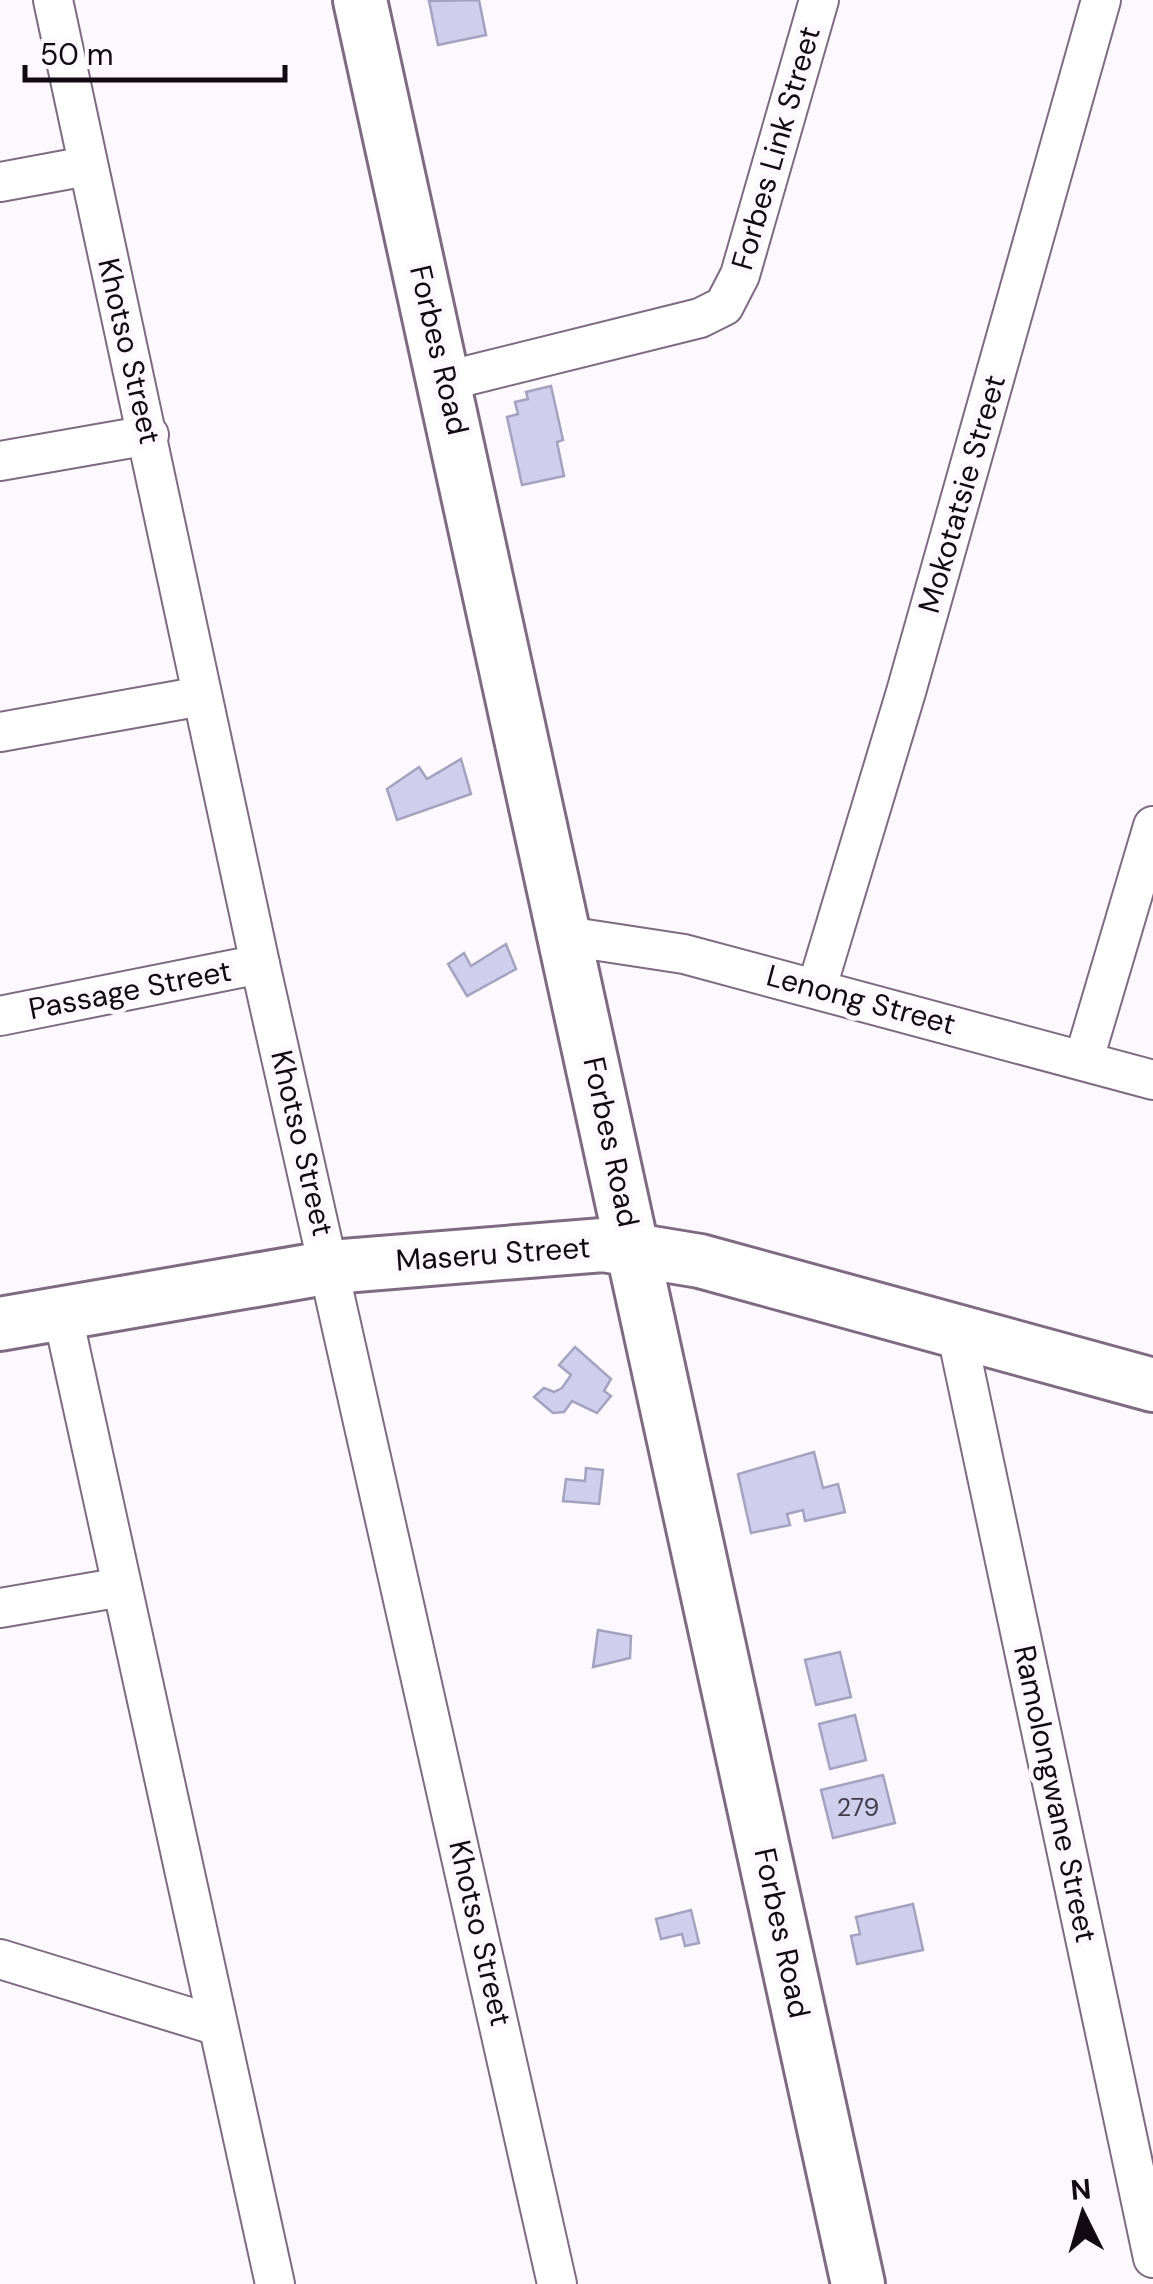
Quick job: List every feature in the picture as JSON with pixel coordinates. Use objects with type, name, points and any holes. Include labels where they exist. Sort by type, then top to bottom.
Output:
[{"type":"street","name":"Khotso Street","points":[[52,0],[260,964],[332,1267],[557,2284]]},
{"type":"street","name":"Forbes Road","points":[[360,0],[858,2284]]},
{"type":"street","name":"Forbes Link Street","points":[[446,381],[700,318],[724,306],[740,275],[819,0]]},
{"type":"street","name":"Mokotatsie Street","points":[[817,987],[966,482],[1100,0]]},
{"type":"street","points":[[0,182],[87,166]]},
{"type":"street","points":[[0,461],[148,435]]},
{"type":"street","points":[[0,732],[202,696]]},
{"type":"street","points":[[1084,1060],[1153,826]]},
{"type":"street","name":"Lenong Street","points":[[566,936],[684,954],[1153,1080]]},
{"type":"street","name":"Passage Street","points":[[0,1016],[260,964]]},
{"type":"street","name":"Maseru Street","points":[[0,1324],[332,1267],[588,1244],[700,1261],[1153,1385]]},
{"type":"street","points":[[62,1312],[275,2284]]},
{"type":"street","name":"Ramolongwane Street","points":[[956,1330],[1153,2258]]},
{"type":"street","points":[[0,1608],[122,1587]]},
{"type":"street","points":[[0,1959],[216,2025]]},
{"type":"building","points":[[479,0],[486,35],[438,45],[429,1]]},
{"type":"building","points":[[551,386],[563,440],[557,442],[564,476],[522,485],[507,417],[518,414],[515,402],[528,399],[526,392]]},
{"type":"building","points":[[461,759],[471,794],[397,820],[387,789],[419,767],[427,779]]},
{"type":"building","points":[[506,944],[516,969],[467,996],[448,964],[464,953],[471,966]]},
{"type":"building","points":[[575,1347],[611,1379],[604,1391],[611,1396],[597,1413],[572,1401],[564,1412],[553,1413],[534,1397],[544,1388],[554,1392],[562,1388],[571,1375],[559,1365]]},
{"type":"building","points":[[814,1452],[823,1488],[838,1484],[845,1512],[805,1521],[803,1510],[787,1514],[790,1525],[751,1533],[738,1474]]},
{"type":"building","points":[[586,1468],[603,1470],[599,1504],[563,1501],[566,1479],[585,1481]]},
{"type":"building","points":[[598,1630],[631,1636],[630,1658],[593,1667]]},
{"type":"building","points":[[840,1652],[851,1697],[816,1705],[805,1660]]},
{"type":"building","points":[[855,1715],[866,1760],[830,1769],[819,1724]]},
{"type":"building","points":[[883,1775],[895,1823],[833,1838],[821,1790]]},
{"type":"building","points":[[913,1904],[923,1950],[857,1964],[851,1936],[860,1934],[856,1917]]},
{"type":"building","points":[[691,1910],[699,1943],[685,1946],[682,1934],[661,1939],[656,1919]]}]
